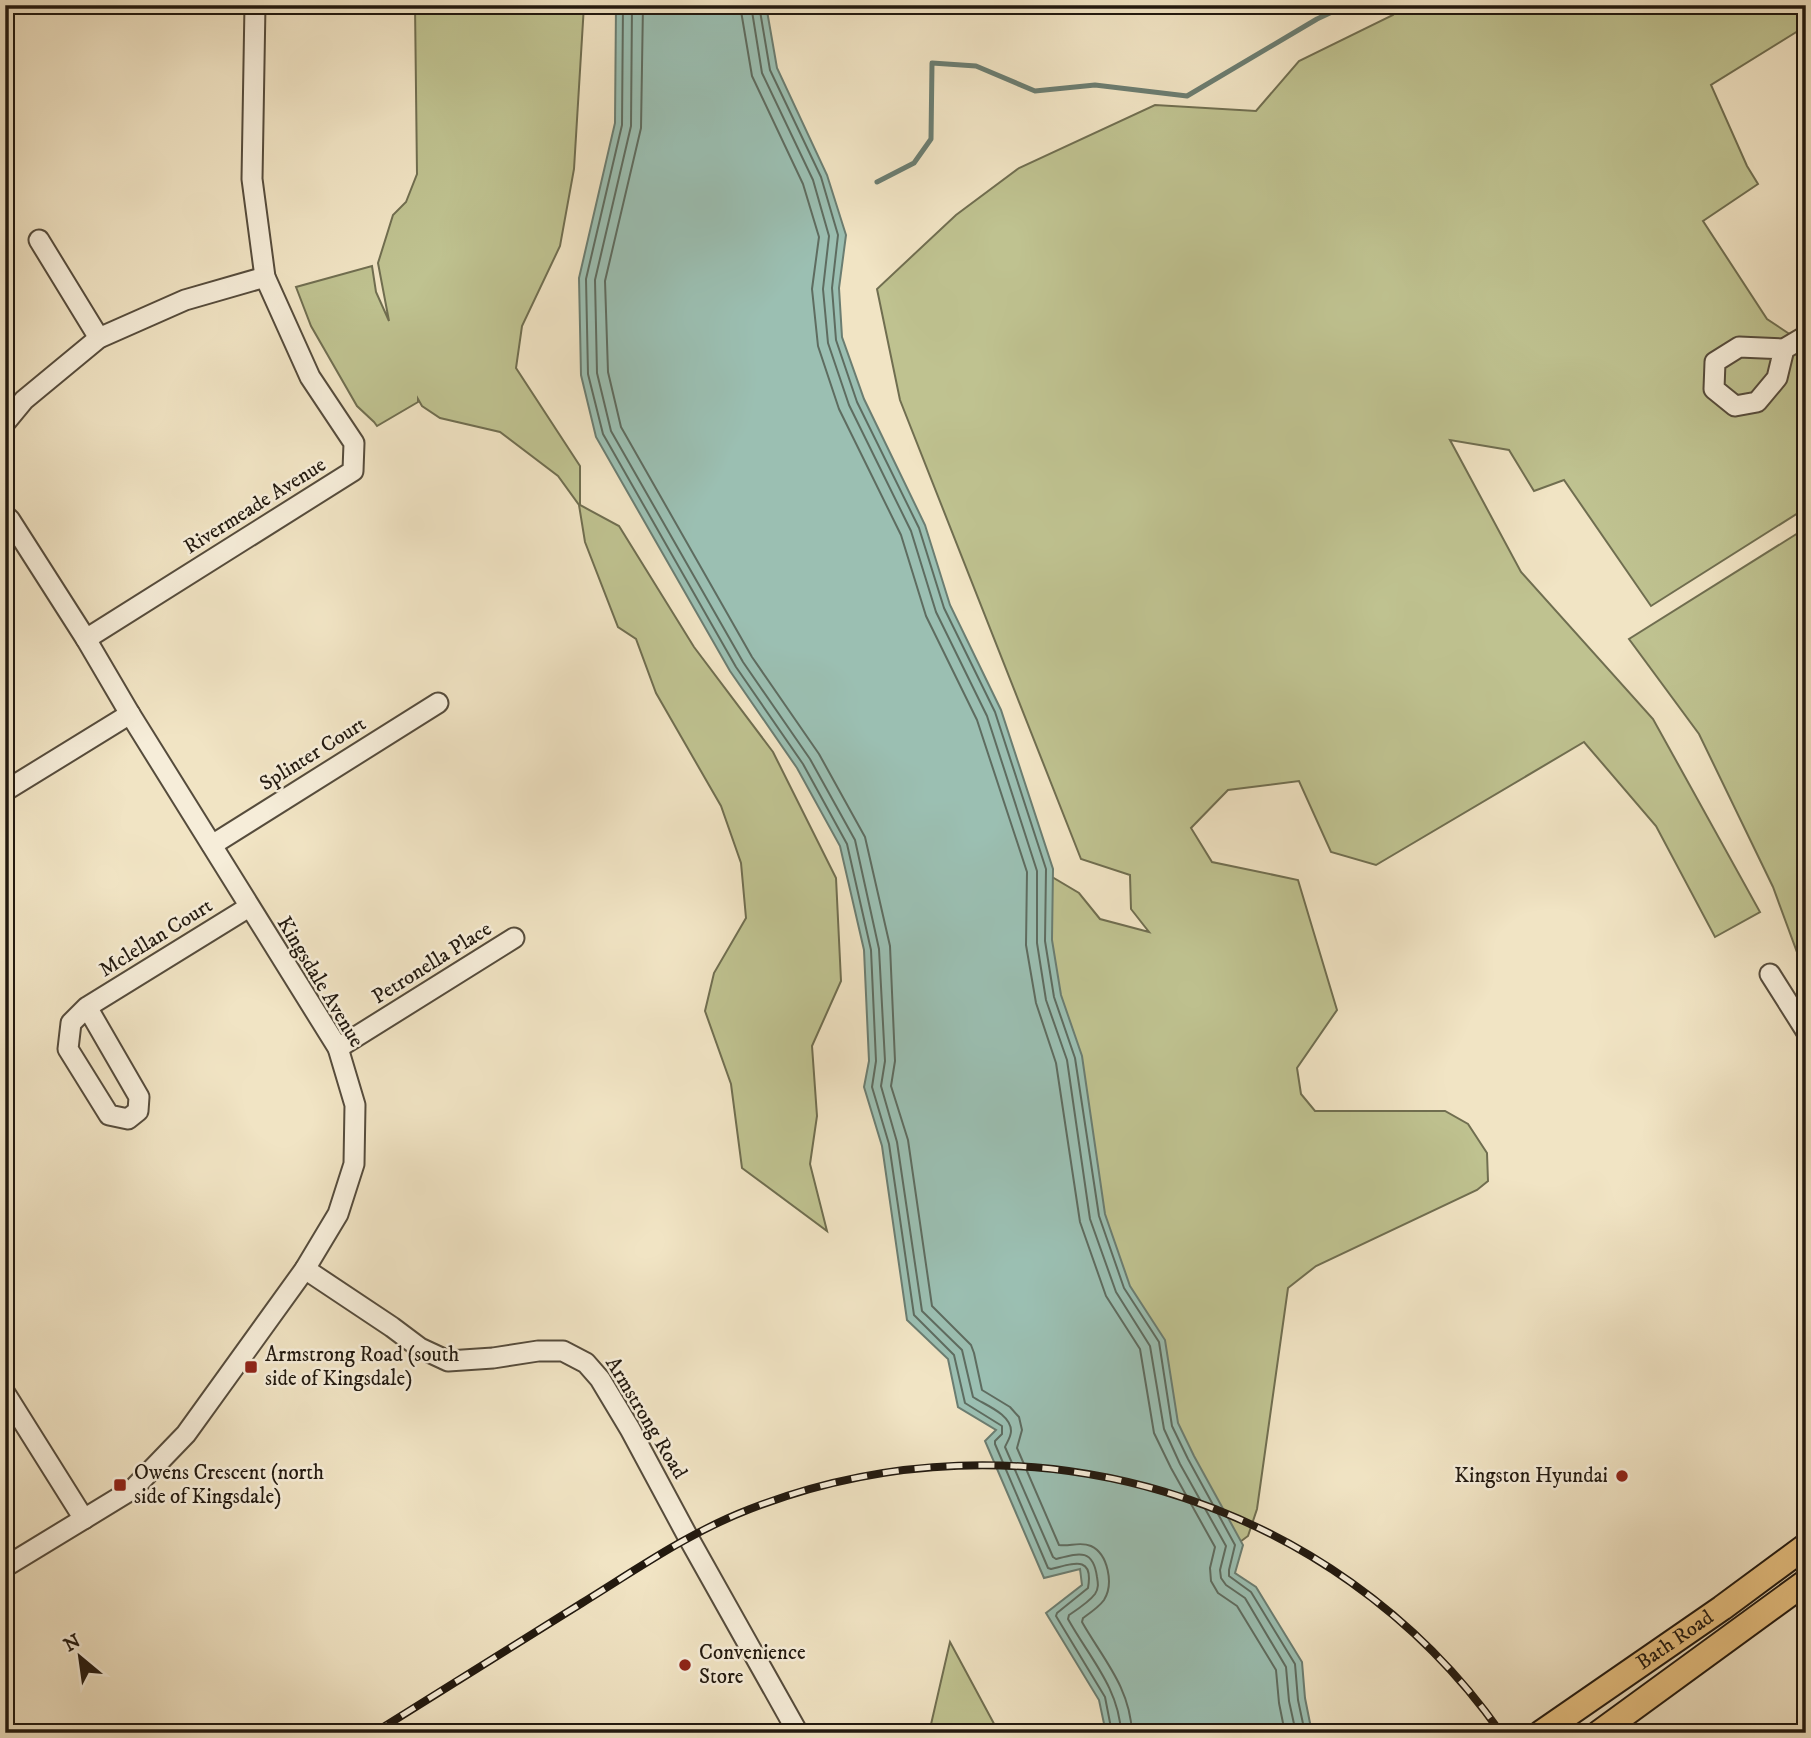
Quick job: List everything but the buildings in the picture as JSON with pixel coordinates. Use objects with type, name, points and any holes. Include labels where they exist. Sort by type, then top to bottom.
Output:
[{"type":"main road","name":"Bath Road","points":[[1541,1733],[1722,1608],[1806,1546]]},
{"type":"main road","name":"Bath Road","points":[[1599,1733],[1806,1581]]},
{"type":"main road","points":[[1722,1608],[1738,1630]]},
{"type":"street","name":"Rivermeade Avenue","points":[[86,639],[353,471],[354,443],[310,377],[265,277],[252,179],[255,5]]},
{"type":"street","points":[[39,240],[99,338]]},
{"type":"street","points":[[5,423],[24,400],[99,338],[185,300],[265,277]]},
{"type":"street","points":[[1784,349],[1806,336]]},
{"type":"street","name":"Kingsdale Avenue","points":[[5,514],[86,639],[338,1048],[355,1105],[354,1164],[338,1214],[305,1269],[186,1434],[133,1489],[5,1567]]},
{"type":"street","name":"Splinter Court","points":[[212,845],[439,702]]},
{"type":"street","points":[[5,791],[130,714]]},
{"type":"street","name":"Mclellan Court","points":[[87,1007],[138,1097],[138,1111],[128,1119],[108,1115],[68,1049],[71,1023],[87,1007],[249,907]]},
{"type":"street","name":"Petronella Place","points":[[338,1048],[514,938]]},
{"type":"street","points":[[1770,974],[1806,1031]]},
{"type":"street","name":"Armstrong Road","points":[[305,1269],[392,1326],[420,1348],[448,1361],[538,1351],[563,1351],[586,1363],[600,1378],[630,1429],[798,1733]]},
{"type":"street","points":[[5,1394],[84,1519]]},
{"type":"green space","points":[[415,5],[584,5],[574,169],[560,246],[522,326],[516,368],[580,466],[580,505],[619,526],[694,647],[773,752],[836,878],[841,981],[812,1046],[817,1116],[810,1164],[827,1231],[742,1168],[731,1084],[705,1011],[714,973],[746,918],[741,863],[721,806],[656,693],[636,639],[618,627],[585,542],[579,505],[558,476],[500,432],[440,418],[422,406],[418,399],[418,402],[377,426],[357,406],[311,326],[296,287],[372,266],[376,292],[389,321],[378,263],[393,215],[406,202],[417,174]]},
{"type":"green space","points":[[1401,5],[1806,5],[1806,26],[1711,85],[1747,166],[1758,184],[1703,221],[1767,319],[1806,345],[1806,508],[1651,606],[1564,480],[1534,491],[1509,450],[1450,440],[1521,572],[1653,719],[1760,912],[1715,937],[1656,826],[1584,742],[1376,865],[1331,852],[1299,781],[1228,790],[1191,828],[1212,862],[1298,880],[1337,1010],[1297,1068],[1301,1094],[1315,1111],[1445,1111],[1468,1124],[1487,1153],[1488,1181],[1477,1190],[1316,1266],[1288,1288],[1257,1509],[1248,1536],[1213,1562],[1145,1452],[1020,858],[1079,893],[1100,919],[1149,932],[1131,909],[1130,875],[1081,859],[900,400],[877,289],[956,215],[1019,168],[1155,105],[1256,111],[1299,61],[1393,15]]},
{"type":"green space","points":[[1806,528],[1806,970],[1773,887],[1699,734],[1629,639]]},
{"type":"green space","points":[[950,1642],[999,1733],[929,1733]]},
{"type":"water","points":[[616,5],[766,5],[777,68],[827,175],[846,235],[839,288],[842,337],[864,399],[925,525],[950,605],[1001,710],[1053,869],[1052,940],[1061,995],[1082,1056],[1105,1214],[1130,1286],[1165,1340],[1178,1423],[1243,1545],[1235,1573],[1256,1587],[1302,1662],[1312,1733],[1106,1733],[1099,1700],[1046,1613],[1082,1585],[1080,1569],[1044,1578],[985,1441],[996,1430],[958,1407],[948,1359],[907,1320],[882,1146],[864,1087],[869,1061],[864,950],[840,846],[797,768],[730,671],[596,437],[581,375],[579,278],[615,123]]},
{"type":"waterway","points":[[877,182],[914,163],[931,139],[932,63],[976,66],[1035,91],[1095,85],[1187,96],[1317,19],[1347,5]]},
{"type":"railway","points":[[374,1733],[644,1564],[728,1518],[853,1478],[958,1466],[1062,1470],[1164,1492],[1261,1529],[1351,1582],[1432,1650],[1501,1733]]},
{"type":"place","name":"Armstrong Road (south side of Kingsdale)","points":[[251,1367]]},
{"type":"place","name":"Kingston Hyundai","points":[[1622,1476]]},
{"type":"place","name":"Owens Crescent (north side of Kingsdale)","points":[[120,1485]]},
{"type":"place","name":"Convenience Store","points":[[685,1665]]}]
